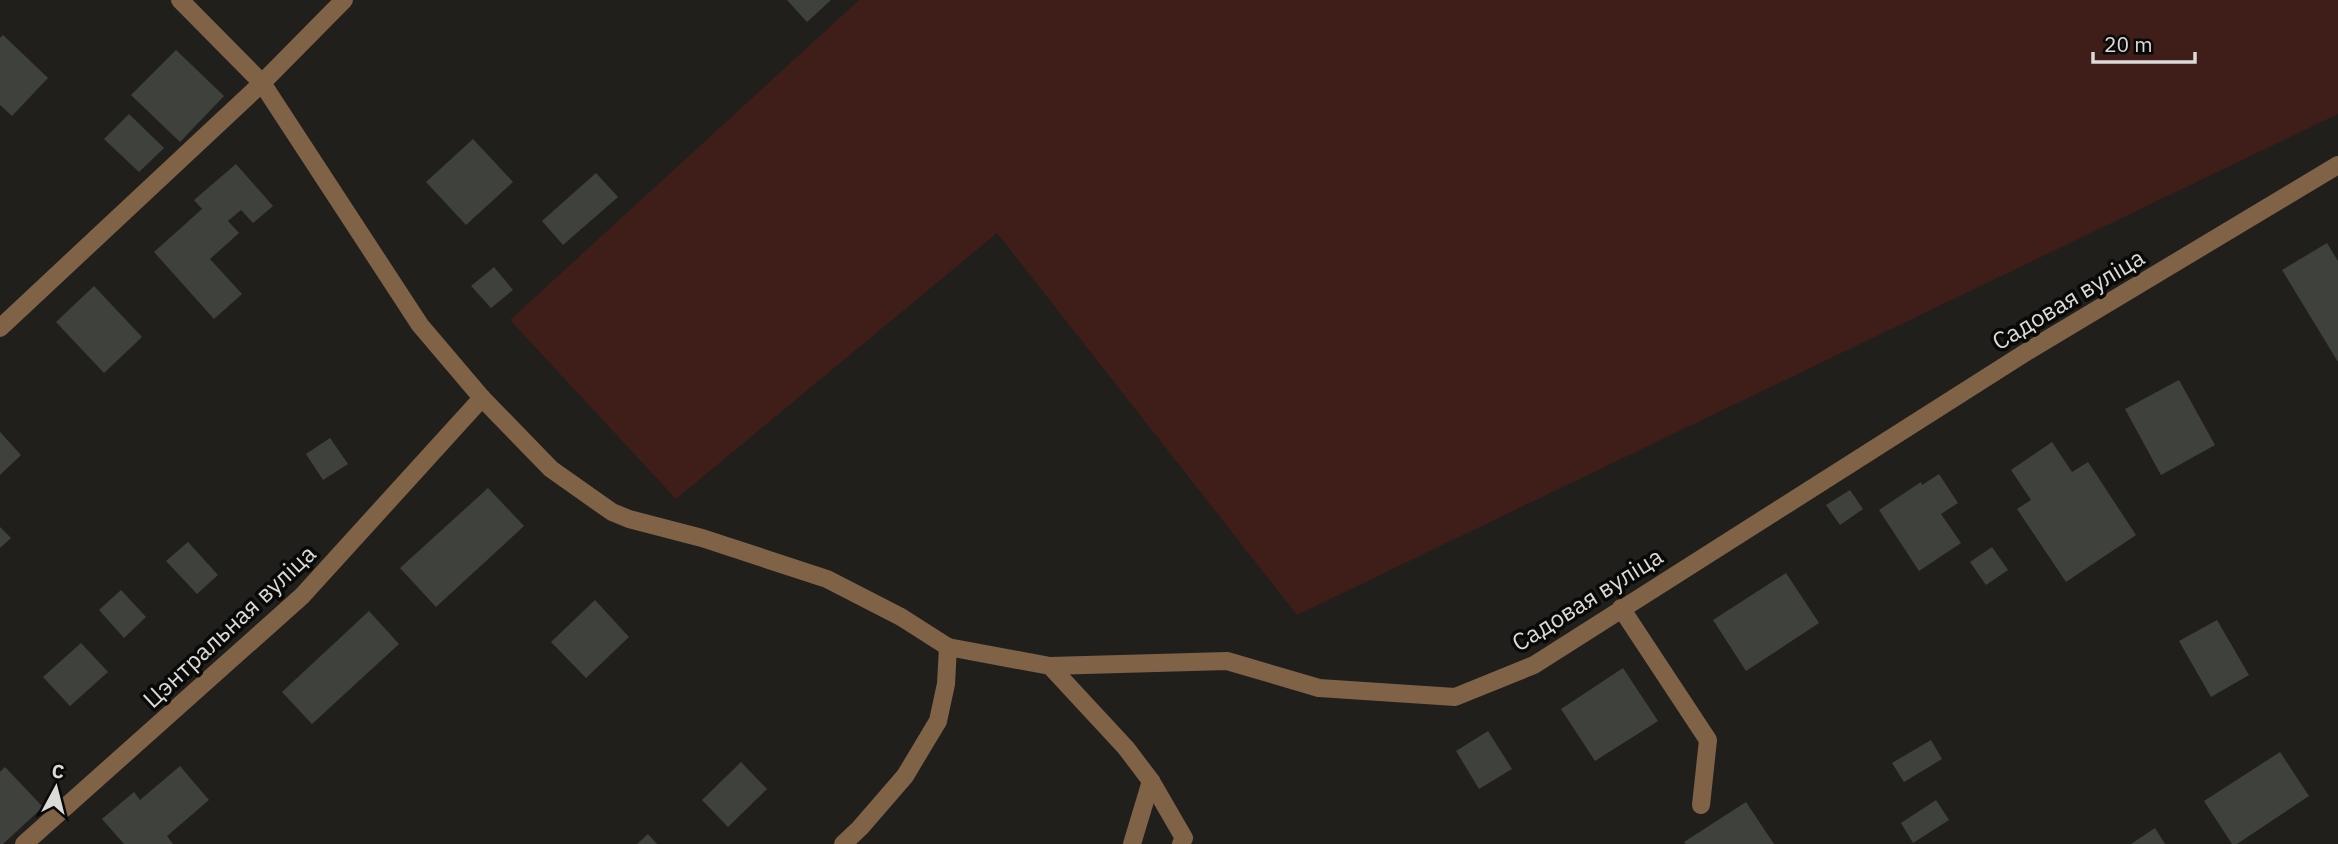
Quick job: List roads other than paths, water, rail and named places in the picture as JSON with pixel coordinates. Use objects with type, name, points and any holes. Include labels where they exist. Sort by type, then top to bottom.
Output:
[{"type":"street","points":[[180,0],[262,83],[420,325],[482,398],[551,469],[612,512],[827,579],[901,617],[948,647],[946,684],[938,721],[905,776],[843,844]]},
{"type":"street","points":[[0,328],[262,83],[344,0]]},
{"type":"street","name":"Садовая вуліца","points":[[948,647],[1050,666],[1227,661],[1319,688],[1455,697],[1534,665],[2028,351],[2338,165]]},
{"type":"street","name":"Цэнтральная вуліца","points":[[24,844],[302,596],[482,398]]},
{"type":"street","points":[[1620,608],[1708,740],[1701,805]]},
{"type":"street","points":[[1050,666],[1126,748],[1151,781],[1186,842]]},
{"type":"street","points":[[1132,844],[1151,781]]}]
